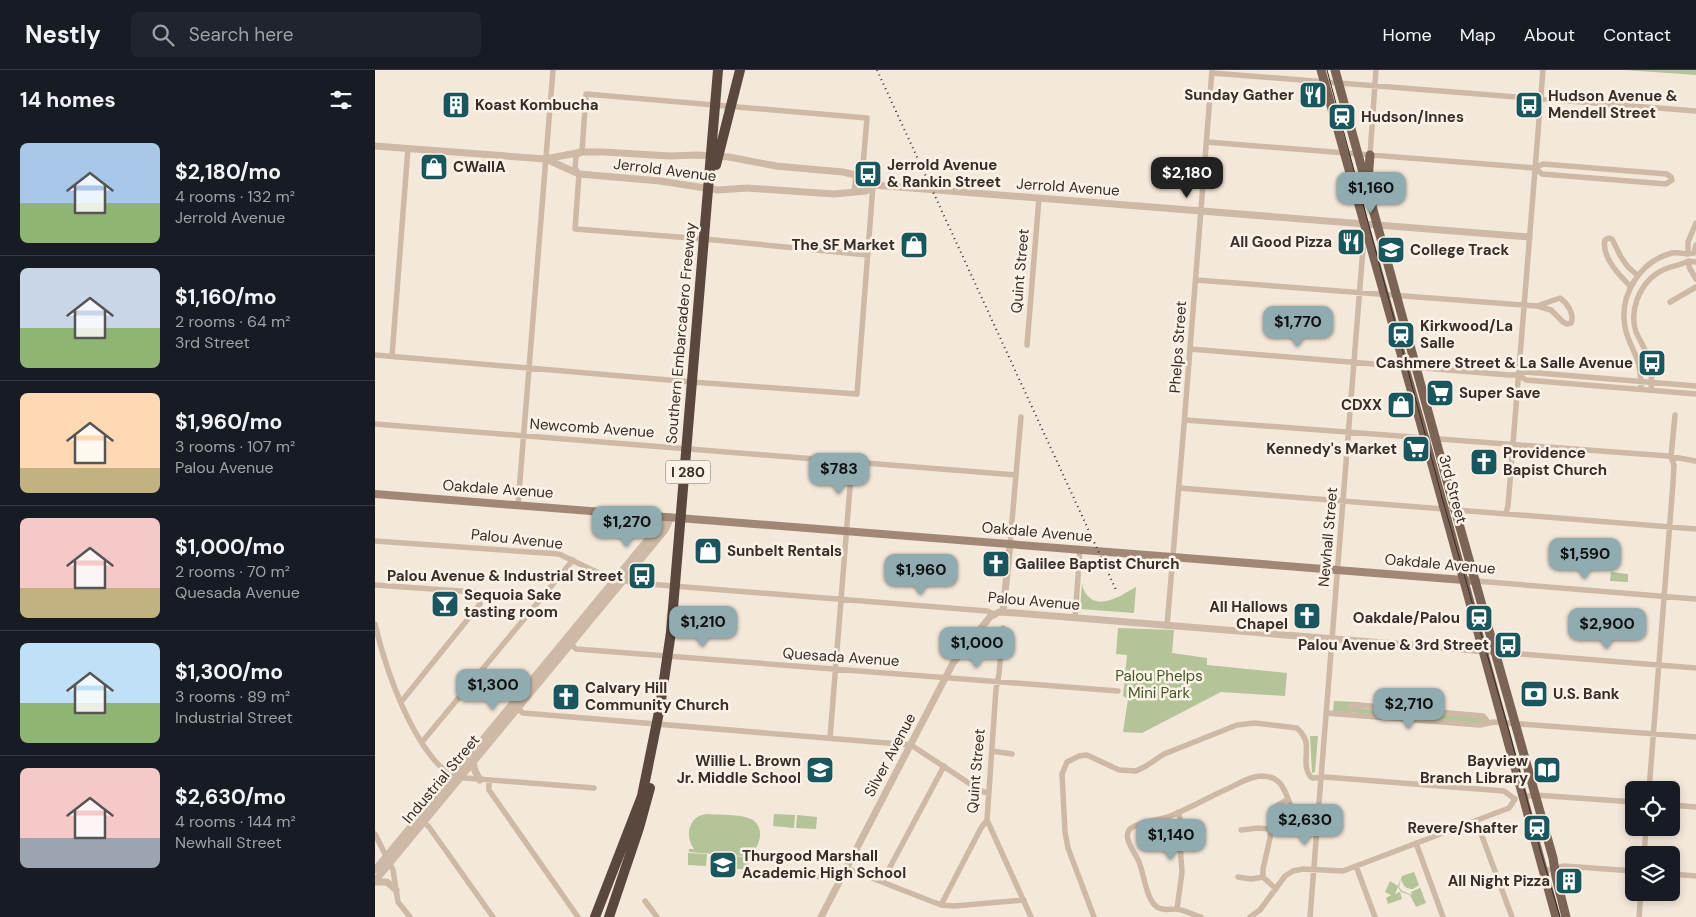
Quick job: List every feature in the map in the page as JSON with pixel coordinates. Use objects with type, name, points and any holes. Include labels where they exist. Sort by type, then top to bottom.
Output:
[{"type":"highway","name":"Southern Embarcadero Freeway","points":[[595,917],[641,796],[660,707],[674,605],[718,70]]},
{"type":"highway","name":"Southern Embarcadero Freeway","points":[[599,917],[633,826],[647,780],[667,682],[676,623],[709,210],[717,125],[725,70]]},
{"type":"highway","points":[[709,210],[718,155],[739,70]]},
{"type":"highway","points":[[607,917],[646,805],[658,728]]},
{"type":"highway","points":[[607,917],[639,817],[641,796]]},
{"type":"main road","name":"3rd Street","points":[[1321,70],[1503,722],[1519,798],[1544,871],[1556,917]]},
{"type":"main road","name":"3rd Street","points":[[1335,70],[1435,439],[1555,868],[1566,917]]},
{"type":"main road","points":[[1367,188],[1370,155]]},
{"type":"main road","points":[[1363,248],[1367,234]]},
{"type":"main road","name":"Oakdale Avenue","points":[[375,494],[1476,581]]},
{"type":"main road","points":[[638,514],[659,532]]},
{"type":"street","points":[[519,505],[553,70]]},
{"type":"street","points":[[705,230],[718,70]]},
{"type":"street","points":[[1370,155],[1376,70]]},
{"type":"street","points":[[1506,514],[1543,70]]},
{"type":"street","points":[[1212,72],[1696,111]]},
{"type":"street","name":"Phelps Street","points":[[1167,626],[1212,72]]},
{"type":"street","points":[[854,192],[859,176],[867,118],[586,94],[582,152],[576,156],[575,168],[579,174],[575,229],[704,238],[868,255]]},
{"type":"street","points":[[1207,142],[1535,168],[1543,164],[1657,173],[1667,174],[1672,180],[1666,184],[1542,174],[1535,168]]},
{"type":"street","name":"Jerrold Avenue","points":[[375,146],[545,159],[582,152],[711,156],[744,159],[776,166],[843,172],[867,178],[873,185],[1529,237]]},
{"type":"street","points":[[393,356],[408,148]]},
{"type":"street","name":"Jerrold Avenue","points":[[545,159],[579,174],[660,181],[708,189],[747,188],[834,194],[866,191],[873,185]]},
{"type":"street","points":[[375,355],[857,394],[873,185]]},
{"type":"street","name":"Quint Street","points":[[1027,345],[1039,198]]},
{"type":"street","points":[[1692,257],[1688,242],[1696,223]]},
{"type":"street","points":[[1631,287],[1607,255],[1604,244],[1605,240],[1612,239],[1621,257],[1637,275]]},
{"type":"street","points":[[1695,277],[1689,267],[1696,245]]},
{"type":"street","points":[[658,728],[670,655],[704,247]]},
{"type":"street","name":"Newhall Street","points":[[1310,917],[1363,248]]},
{"type":"street","points":[[1641,389],[1639,365],[1625,326],[1625,306],[1631,287],[1637,275],[1647,265],[1662,256],[1682,252],[1692,257]]},
{"type":"street","points":[[1651,390],[1650,361],[1634,324],[1635,305],[1642,289],[1655,275],[1664,268],[1683,264],[1692,257]]},
{"type":"street","points":[[1196,280],[1537,306],[1551,310],[1563,322],[1571,323],[1572,314],[1560,298],[1537,306]]},
{"type":"street","points":[[1670,302],[1696,287]]},
{"type":"street","points":[[1190,349],[1518,375],[1526,372],[1696,386]]},
{"type":"street","points":[[1518,375],[1526,380],[1696,394]]},
{"type":"street","points":[[1650,781],[1669,526],[1673,466],[1671,457],[1675,415]]},
{"type":"street","points":[[1003,612],[1021,417]]},
{"type":"street","points":[[1185,420],[1671,457],[1696,461]]},
{"type":"street","name":"Newcomb Avenue","points":[[375,424],[1016,475]]},
{"type":"street","points":[[830,738],[852,462]]},
{"type":"street","points":[[1179,488],[1696,529]]},
{"type":"street","name":"Industrial Street","points":[[375,882],[389,859],[671,517]]},
{"type":"street","points":[[659,532],[673,536],[680,543]]},
{"type":"street","name":"Palou Avenue","points":[[375,541],[559,554],[619,580],[676,586],[987,611],[994,614],[1003,612],[1696,668]]},
{"type":"street","points":[[1075,618],[1080,549]]},
{"type":"street","points":[[423,742],[573,560]]},
{"type":"street","name":"Oakdale Avenue","points":[[1476,581],[1696,599]]},
{"type":"street","points":[[375,584],[475,592],[481,604],[401,702]]},
{"type":"street","name":"Silver Avenue","points":[[821,917],[953,664],[987,620],[994,614]]},
{"type":"street","points":[[375,624],[381,652],[401,702],[423,742],[439,765],[456,778],[594,788]]},
{"type":"street","name":"Quint Street","points":[[941,905],[987,820],[1003,628]]},
{"type":"street","name":"Quesada Avenue","points":[[568,642],[576,649],[1118,690]]},
{"type":"street","points":[[1349,706],[1359,705],[1483,716],[1488,722]]},
{"type":"street","points":[[515,706],[523,713],[658,728],[830,738],[911,745],[981,791],[988,793]]},
{"type":"street","name":"Industrial Street","points":[[456,778],[473,762],[515,706]]},
{"type":"street","points":[[1327,713],[1480,725],[1488,722],[1503,722],[1696,737]]},
{"type":"street","points":[[1094,917],[1068,848],[1065,832],[1062,774],[1067,762],[1073,758],[1087,755],[1119,770],[1136,771],[1165,754],[1237,726],[1255,724],[1289,726],[1297,728],[1305,741],[1307,774],[1312,778],[1321,777],[1504,791],[1519,798],[1535,796],[1625,801]]},
{"type":"street","points":[[992,751],[1012,754]]},
{"type":"street","points":[[473,762],[475,772],[480,780]]},
{"type":"street","points":[[882,882],[944,766]]},
{"type":"street","points":[[1201,917],[1177,909],[1162,910],[1153,903],[1139,861],[1127,837],[1133,826],[1178,812],[1241,782],[1259,776],[1269,777],[1278,781],[1299,814],[1303,817],[1317,820]]},
{"type":"street","points":[[489,781],[489,790],[578,917]]},
{"type":"street","points":[[1249,917],[1260,910],[1285,876],[1293,871],[1315,869],[1343,871],[1509,808],[1519,798]]},
{"type":"street","points":[[1263,877],[1274,809],[1277,805],[1288,799]]},
{"type":"street","points":[[1680,806],[1696,807]]},
{"type":"street","points":[[1177,909],[1182,872],[1179,845],[1180,818],[1178,812]]},
{"type":"street","points":[[421,820],[493,917]]},
{"type":"street","points":[[987,820],[1031,917]]},
{"type":"street","points":[[1476,820],[1512,917]]},
{"type":"street","points":[[1241,830],[1270,829]]},
{"type":"street","points":[[375,834],[393,870],[398,902],[409,917]]},
{"type":"street","points":[[1416,843],[1443,917]]},
{"type":"street","name":"Industrial Street","points":[[375,870],[389,859]]},
{"type":"street","points":[[1356,866],[1375,917]]},
{"type":"street","points":[[1544,871],[1564,866],[1625,870]]},
{"type":"street","points":[[846,868],[941,905],[953,906],[1024,900]]},
{"type":"street","points":[[801,875],[840,880]]},
{"type":"street","points":[[1680,875],[1696,876]]},
{"type":"street","points":[[1238,877],[1251,879],[1263,877]]},
{"type":"street","points":[[1263,877],[1276,889]]},
{"type":"street","points":[[375,882],[387,882],[396,890]]},
{"type":"street","points":[[645,901],[657,917]]},
{"type":"street","points":[[1639,917],[1640,901]]},
{"type":"green space","points":[[1624,70],[1696,70],[1696,75]]},
{"type":"green space","points":[[1611,572],[1628,574],[1628,582],[1610,581]]},
{"type":"green space","points":[[1082,584],[1087,595],[1092,600],[1098,601],[1111,600],[1136,587],[1134,613],[1080,609]]},
{"type":"green space","name":"Palou Phelps Mini Park","points":[[1118,628],[1174,630],[1172,653],[1207,658],[1207,665],[1287,673],[1285,696],[1221,692],[1142,733],[1123,732],[1128,699],[1123,696],[1127,655],[1116,654]]},
{"type":"green space","points":[[1334,701],[1359,702],[1359,708],[1482,718],[1484,721],[1483,723],[1333,711]]},
{"type":"green space","points":[[1310,736],[1318,736],[1315,772],[1313,773],[1312,772]]},
{"type":"green space","points":[[774,814],[795,815],[794,828],[773,826]]},
{"type":"green space","points":[[701,815],[741,816],[751,819],[756,823],[760,833],[754,850],[744,856],[689,852],[689,849],[694,849],[689,838],[692,822]]},
{"type":"green space","points":[[797,815],[817,817],[816,829],[796,828]]},
{"type":"green space","points":[[688,853],[707,854],[706,866],[688,865]]},
{"type":"green space","points":[[710,855],[728,856],[727,868],[709,867]]},
{"type":"green space","points":[[731,856],[749,857],[748,870],[730,868]]},
{"type":"green space","points":[[1414,872],[1426,903],[1416,907],[1410,895],[1401,892],[1398,887],[1395,894],[1400,892],[1402,899],[1388,904],[1386,898],[1391,895],[1385,892],[1390,881],[1398,886],[1402,876]],"holes":[[[1401,879],[1408,888],[1413,889],[1419,885],[1420,888],[1411,892],[1412,895],[1402,891],[1399,887]]]},
{"type":"tram line","points":[[1327,70],[1443,501],[1560,917]]},
{"type":"railway","points":[[877,70],[1117,592]]},
{"type":"place","name":"Sunday Gather","points":[[1313,95]]},
{"type":"place","name":"Koast Kombucha","points":[[456,105]]},
{"type":"place","name":"Hudson Avenue & Mendell Street","points":[[1529,105]]},
{"type":"place","name":"Hudson/Innes","points":[[1342,117]]},
{"type":"place","name":"CWallA","points":[[434,167]]},
{"type":"place","name":"Jerrold Avenue & Rankin Street","points":[[868,174]]},
{"type":"place","name":"All Good Pizza","points":[[1351,242]]},
{"type":"place","name":"The SF Market","points":[[914,245]]},
{"type":"place","name":"College Track","points":[[1391,250]]},
{"type":"place","name":"Kirkwood/La Salle","points":[[1401,335]]},
{"type":"place","name":"Cashmere Street & La Salle Avenue","points":[[1652,363]]},
{"type":"place","name":"Super Save","points":[[1440,393]]},
{"type":"place","name":"CDXX","points":[[1401,405]]},
{"type":"place","name":"Kennedy's Market","points":[[1416,449]]},
{"type":"place","name":"Providence Bapist Church","points":[[1484,462]]},
{"type":"place","name":"Sunbelt Rentals","points":[[708,551]]},
{"type":"place","name":"Galilee Baptist Church","points":[[996,564]]},
{"type":"place","name":"Palou Avenue & Industrial Street","points":[[642,576]]},
{"type":"place","name":"Sequoia Sake tasting room","points":[[445,604]]},
{"type":"place","name":"All Hallows Chapel","points":[[1307,616]]},
{"type":"place","name":"Oakdale/Palou","points":[[1479,618]]},
{"type":"place","name":"Palou Avenue & 3rd Street","points":[[1508,645]]},
{"type":"place","name":"U.S. Bank","points":[[1534,694]]},
{"type":"place","name":"Calvary Hill Community Church","points":[[566,697]]},
{"type":"place","name":"Willie L. Brown Jr. Middle School","points":[[820,770]]},
{"type":"place","name":"Bayview Branch Library","points":[[1547,770]]},
{"type":"place","name":"Revere/Shafter","points":[[1537,828]]},
{"type":"place","name":"Thurgood Marshall Academic High School","points":[[723,865]]},
{"type":"place","name":"All Night Pizza","points":[[1569,881]]}]
